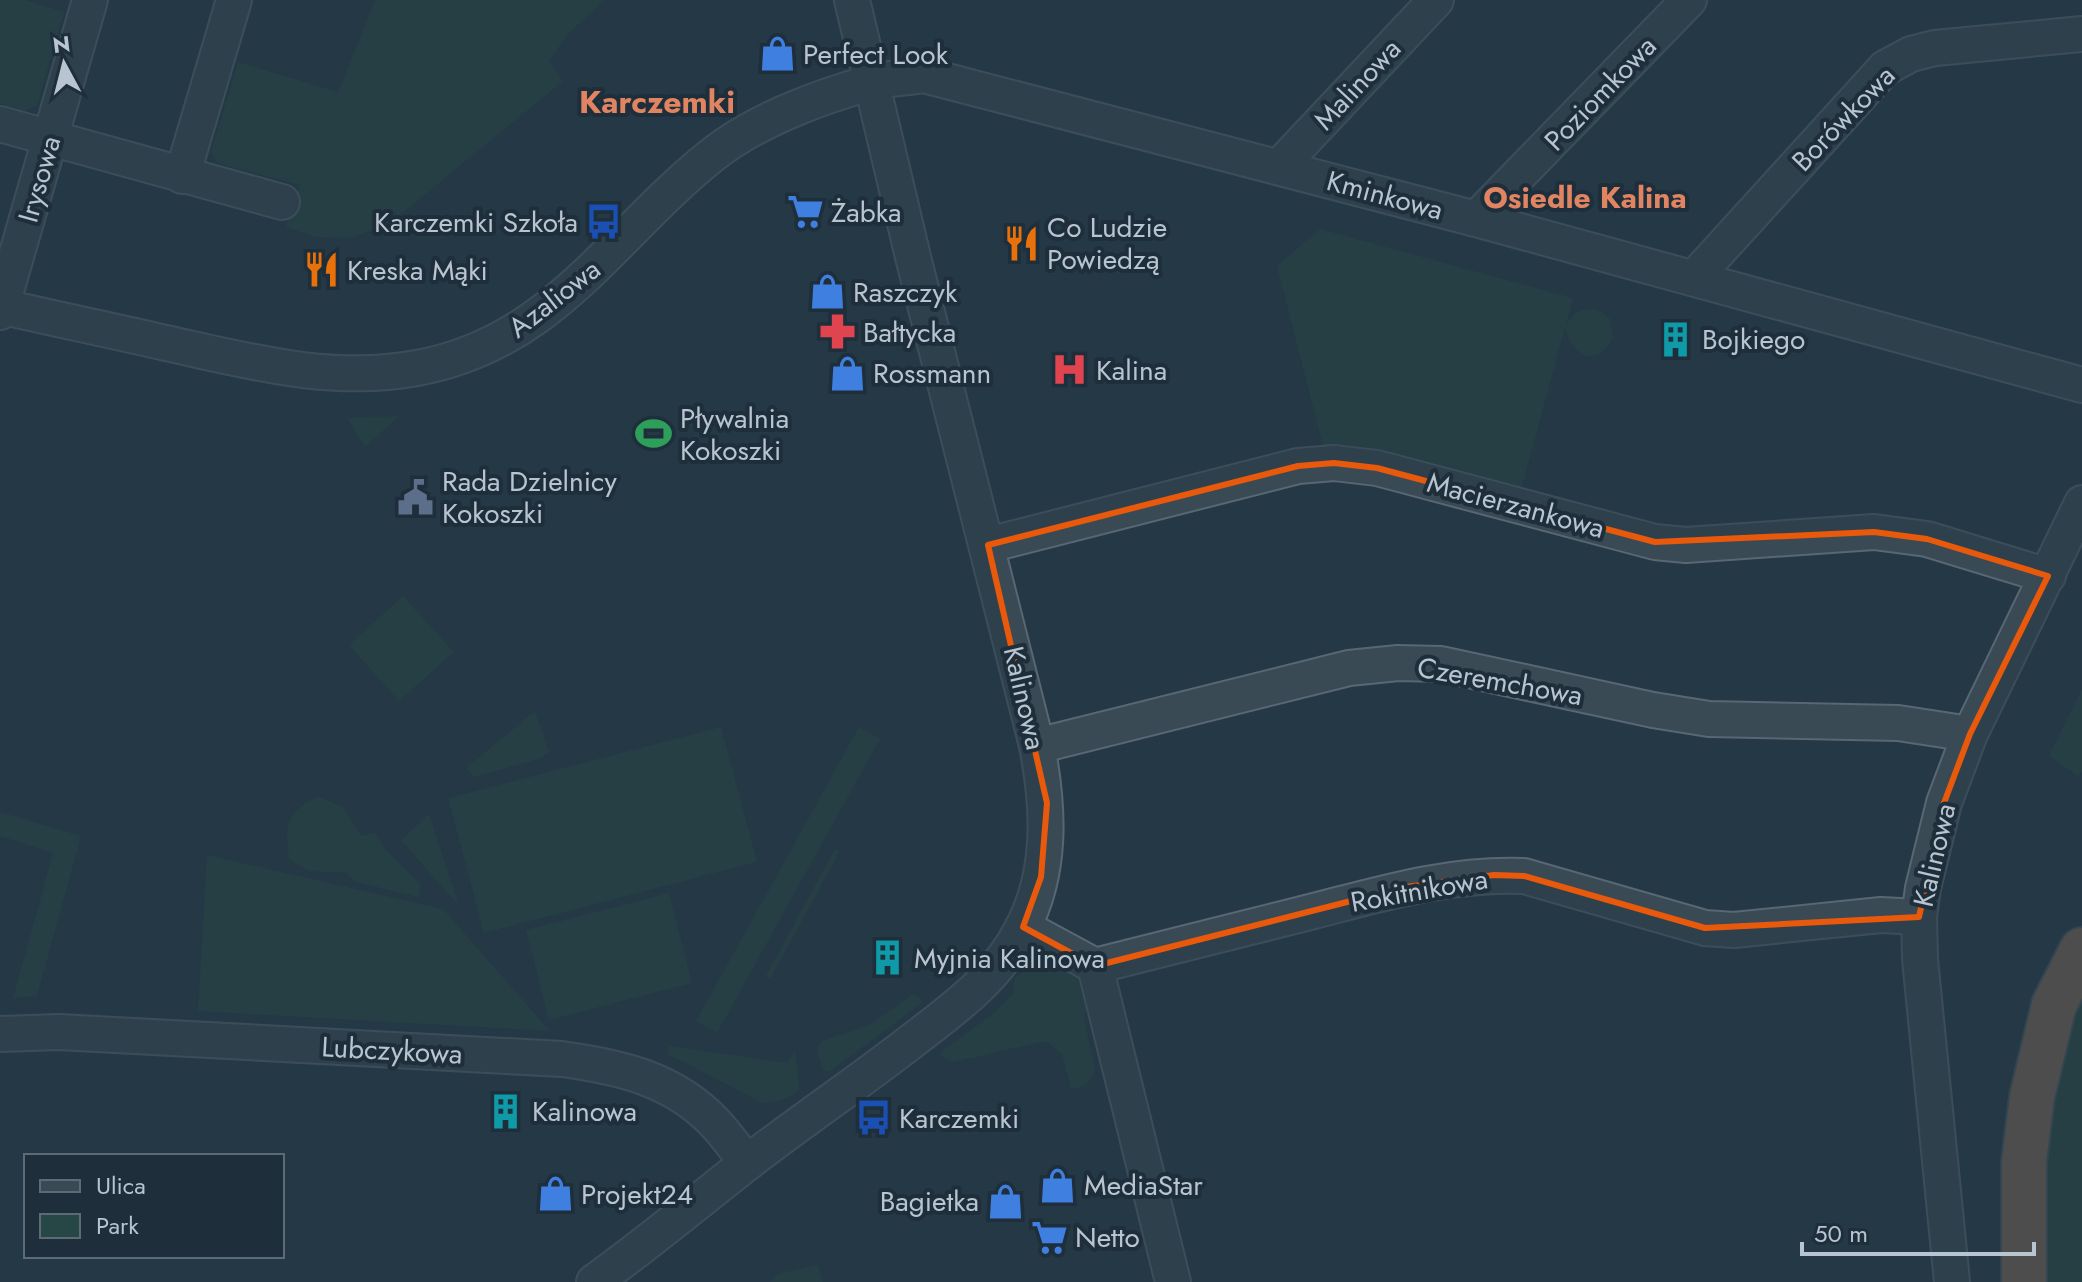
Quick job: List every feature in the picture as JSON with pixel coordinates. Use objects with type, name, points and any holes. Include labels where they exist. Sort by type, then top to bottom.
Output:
[{"type":"highway","points":[[2024,1282],[2024,1162],[2032,1097],[2054,1005],[2082,950]]},
{"type":"street","name":"Irysowa","points":[[1,308],[90,0]]},
{"type":"street","points":[[182,176],[234,0]]},
{"type":"street","name":"Kalinowa","points":[[594,1282],[655,1239],[747,1163],[982,986],[1010,951],[1023,927],[1041,877],[1047,834],[1047,803],[1037,746],[913,257],[852,0]]},
{"type":"street","name":"Malinowa","points":[[1279,167],[1436,0]]},
{"type":"street","name":"Poziomkowa","points":[[1476,219],[1689,0]]},
{"type":"street","name":"Borówkowa","points":[[1694,278],[1885,68],[1911,54],[1935,48],[2082,34]]},
{"type":"street","name":"Kminkowa","points":[[871,83],[924,75],[1476,219],[2082,385]]},
{"type":"street","name":"Azaliowa","points":[[1,308],[293,370],[365,374],[417,368],[494,344],[535,320],[584,279],[686,177],[738,137],[815,102],[871,83]]},
{"type":"street","points":[[0,124],[282,202]]},
{"type":"street","name":"Macierzankowa","points":[[988,545],[1298,466],[1334,463],[1377,468],[1655,542],[1686,545],[1874,532],[1927,539],[2048,576]]},
{"type":"street","name":"Kalinowa","points":[[1952,1282],[1920,959],[1919,917],[1923,888],[1944,803],[1970,734],[2082,503]]},
{"type":"street","name":"Czeremchowa","points":[[1037,746],[1349,668],[1398,663],[1441,664],[1653,710],[1709,719],[1898,723],[1970,734]]},
{"type":"street","name":"Rokitnikowa","points":[[1095,966],[1406,887],[1461,877],[1494,875],[1524,876],[1705,928],[1734,930],[1881,915],[1919,917]]},
{"type":"street","points":[[1023,927],[1095,966],[1173,1282]]},
{"type":"street","name":"Lubczykowa","points":[[0,1034],[74,1032],[562,1059],[604,1065],[635,1072],[667,1086],[695,1105],[715,1123],[747,1163]]},
{"type":"street","name":"Kalinowa","points":[[632,1282],[655,1239]]},
{"type":"highlighted area","points":[[1334,463],[1377,468],[1655,542],[1874,532],[1927,539],[2048,576],[1970,734],[1944,803],[1919,917],[1705,928],[1524,876],[1494,875],[1406,887],[1095,966],[1023,927],[1041,877],[1047,803],[988,545],[1298,466]]},
{"type":"green space","points":[[0,0],[25,0],[64,12],[37,105],[25,111],[0,104]]},
{"type":"green space","points":[[375,0],[605,0],[568,34],[549,61],[563,81],[388,225],[349,238],[316,237],[286,227],[300,185],[217,163],[211,152],[238,62],[338,92]]},
{"type":"green space","points":[[1320,229],[1573,298],[1566,325],[1575,314],[1586,309],[1598,311],[1610,319],[1613,337],[1607,347],[1593,356],[1579,352],[1565,327],[1520,494],[1324,450],[1277,266]]},
{"type":"green space","points":[[399,416],[365,447],[347,418]]},
{"type":"green space","points":[[403,596],[454,652],[399,701],[349,645]]},
{"type":"green space","points":[[2082,690],[2082,771],[2078,776],[2049,756]]},
{"type":"green space","points":[[535,711],[549,752],[539,759],[474,777],[466,768]]},
{"type":"green space","points":[[721,727],[757,862],[484,933],[448,798]]},
{"type":"green space","points":[[859,727],[880,739],[717,1033],[696,1021]]},
{"type":"green space","points":[[318,796],[344,808],[361,836],[375,833],[385,849],[421,885],[418,897],[356,882],[347,873],[309,871],[289,859],[287,836],[293,814]]},
{"type":"green space","points":[[0,812],[81,836],[37,996],[13,998],[53,853],[0,836]]},
{"type":"green space","points":[[429,814],[459,906],[401,840]]},
{"type":"green space","points":[[835,849],[840,851],[770,979],[766,976]]},
{"type":"green space","points":[[207,855],[443,909],[550,1031],[198,1011]]},
{"type":"green space","points":[[669,893],[692,983],[549,1020],[526,930]]},
{"type":"green space","points":[[1050,961],[1064,964],[1077,975],[1088,1002],[1084,1018],[1095,1070],[1086,1084],[1071,1088],[1062,1054],[1046,1041],[953,1062],[940,1055],[1013,994],[1015,977],[1028,968]]},
{"type":"green space","points":[[913,994],[921,998],[922,1003],[829,1072],[823,1070],[817,1049],[822,1041],[871,1024]]},
{"type":"green space","points":[[2082,997],[2082,1282],[2044,1282],[2045,1171],[2062,1050]]},
{"type":"green space","points":[[670,1046],[787,1063],[795,1050],[799,1090],[782,1100],[761,1102],[667,1054]]},
{"type":"green space","points":[[818,1265],[823,1282],[770,1282],[780,1273]]},
{"type":"place","name":"Perfect Look","points":[[777,54]]},
{"type":"place","name":"Żabka","points":[[805,212]]},
{"type":"place","name":"Karczemki Szkoła","points":[[604,222]]},
{"type":"place","name":"Co Ludzie Powiedzą","points":[[1021,243]]},
{"type":"place","name":"Kreska Mąki","points":[[321,270]]},
{"type":"place","name":"Raszczyk","points":[[827,292]]},
{"type":"place","name":"Bałtycka","points":[[837,332]]},
{"type":"place","name":"Bojkiego","points":[[1676,339]]},
{"type":"place","name":"Kalina","points":[[1070,370]]},
{"type":"place","name":"Rossmann","points":[[847,373]]},
{"type":"place","name":"Pływalnia Kokoszki","points":[[654,434]]},
{"type":"place","name":"Rada Dzielnicy Kokoszki","points":[[416,497]]},
{"type":"place","name":"Myjnia Kalinowa","points":[[888,958]]},
{"type":"place","name":"Kalinowa","points":[[506,1111]]},
{"type":"place","name":"Karczemki","points":[[873,1118]]},
{"type":"place","name":"MediaStar","points":[[1058,1185]]},
{"type":"place","name":"Projekt24","points":[[555,1194]]},
{"type":"place","name":"Bagietka","points":[[1005,1201]]},
{"type":"place","name":"Netto","points":[[1049,1237]]},
{"type":"district","name":"Karczemki","points":[[657,102]]},
{"type":"district","name":"Osiedle Kalina","points":[[1585,198]]}]
